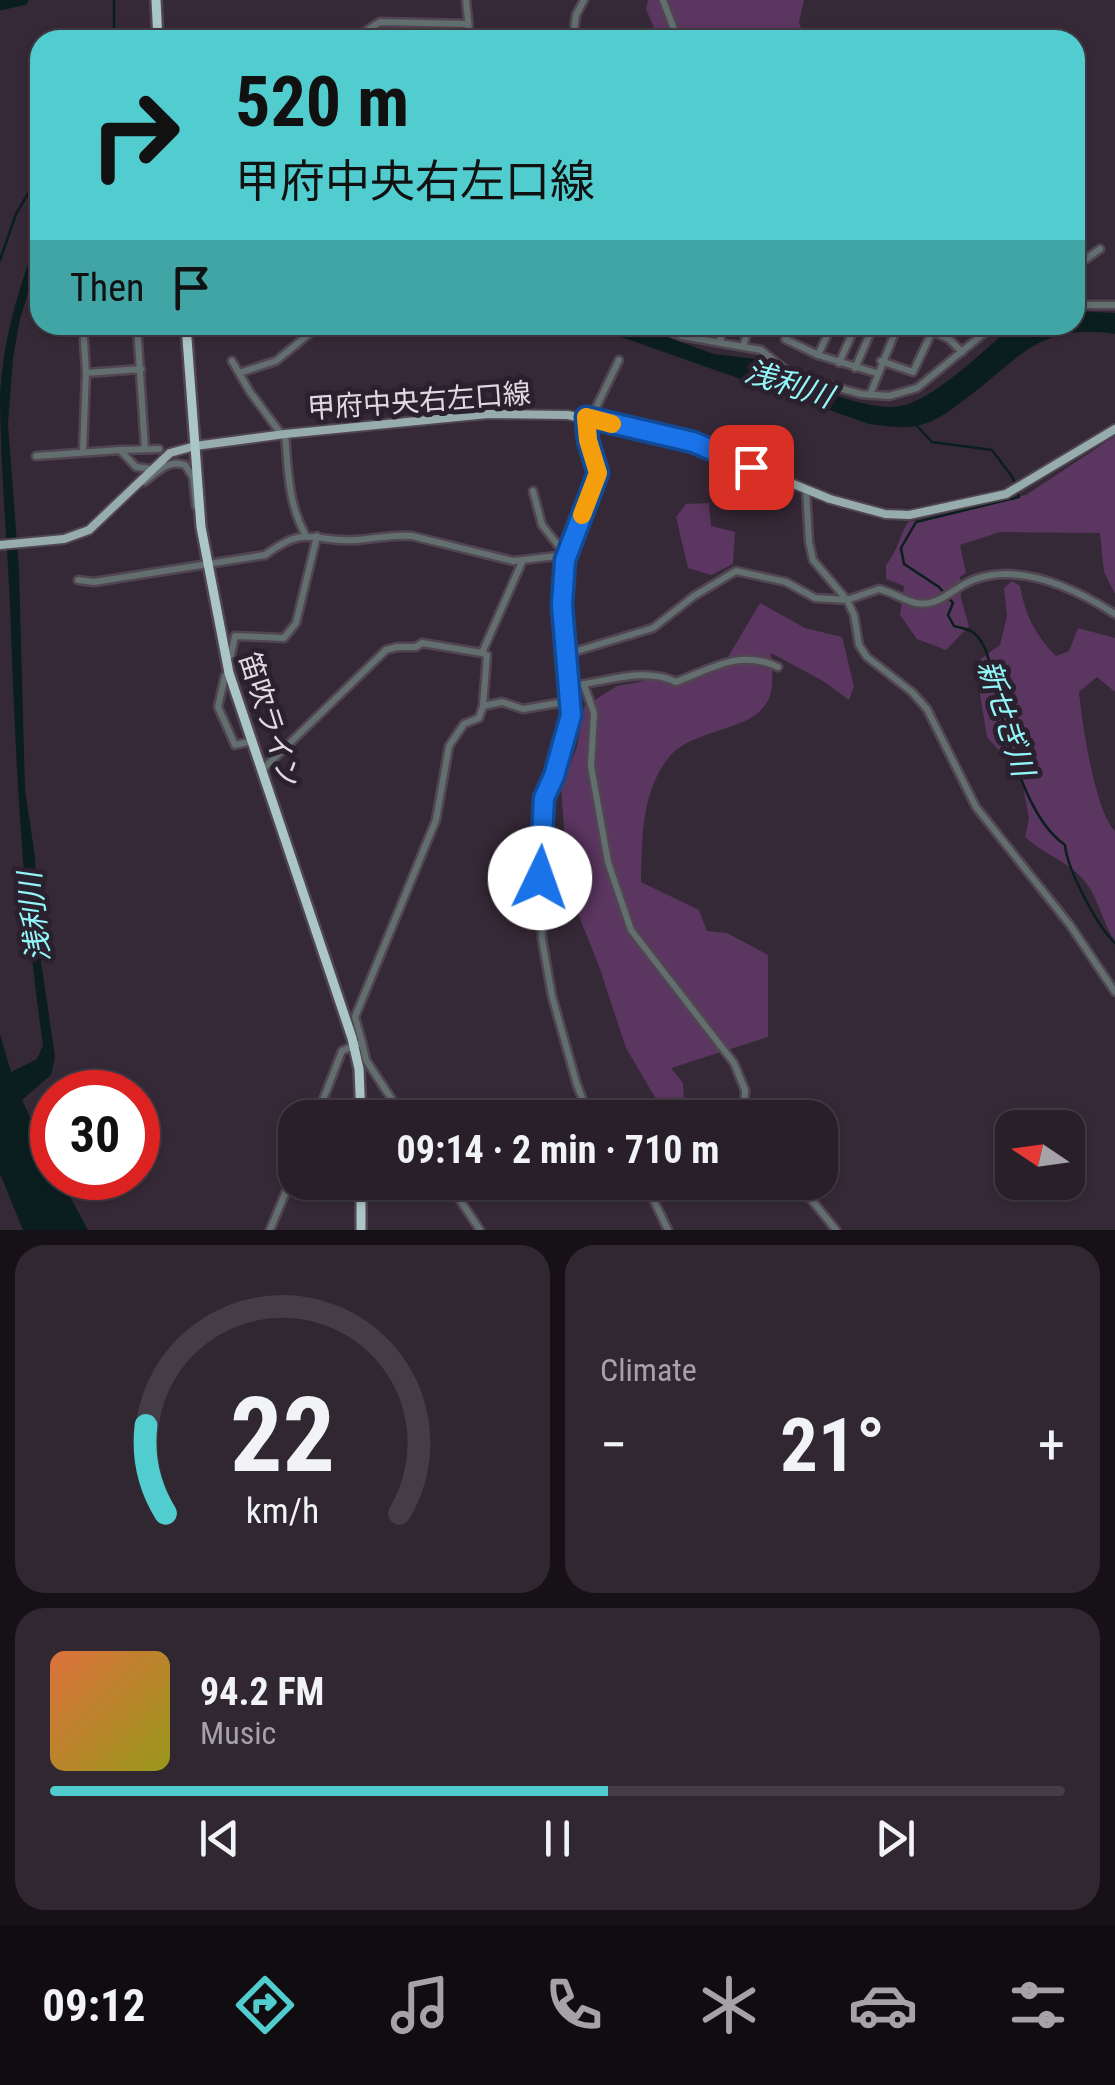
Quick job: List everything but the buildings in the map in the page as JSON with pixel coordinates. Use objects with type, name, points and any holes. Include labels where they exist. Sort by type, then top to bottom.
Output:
[{"type":"highway","points":[[156,0],[158,30]]},
{"type":"highway","name":"笛吹ライン","points":[[187,335],[200,527],[228,673],[358,1044],[360,1100]]},
{"type":"highway","points":[[361,1200],[361,1230]]},
{"type":"main road","name":"甲府中央右左口線","points":[[0,544],[81,534],[104,519],[170,453],[284,434],[488,414],[588,418],[693,442],[806,490],[885,514],[909,515],[1006,494],[1115,429]]},
{"type":"street","points":[[466,0],[470,30]]},
{"type":"street","points":[[574,30],[584,0]]},
{"type":"street","points":[[663,0],[674,30]]},
{"type":"street","points":[[368,30],[380,22],[467,24]]},
{"type":"street","points":[[1085,260],[1100,250]]},
{"type":"street","points":[[1085,304],[1115,305]]},
{"type":"street","points":[[83,452],[84,335]]},
{"type":"street","points":[[138,335],[144,450]]},
{"type":"street","points":[[238,373],[276,360],[307,335]]},
{"type":"street","points":[[679,335],[761,350],[792,375],[870,395],[889,396],[916,388],[982,335]]},
{"type":"street","points":[[718,335],[722,343]]},
{"type":"street","points":[[743,348],[746,335]]},
{"type":"street","points":[[786,335],[785,338],[818,356],[876,373]]},
{"type":"street","points":[[818,356],[827,335]]},
{"type":"street","points":[[839,363],[852,335]]},
{"type":"street","points":[[855,368],[870,335]]},
{"type":"street","points":[[870,395],[894,335]]},
{"type":"street","points":[[882,361],[912,372],[930,335]]},
{"type":"street","points":[[938,335],[962,352]]},
{"type":"street","points":[[584,1100],[552,996],[542,938],[544,798],[571,715],[562,605],[566,555],[598,473],[588,440],[588,418],[619,360]]},
{"type":"street","points":[[232,361],[284,434],[290,492],[306,534]]},
{"type":"street","points":[[86,372],[141,369]]},
{"type":"street","points":[[36,456],[159,449]]},
{"type":"street","points":[[120,450],[136,467],[152,469]]},
{"type":"street","points":[[134,489],[164,465],[185,465],[192,477],[200,527]]},
{"type":"street","points":[[806,490],[813,560],[846,600],[867,657],[912,692],[927,709],[976,807],[1070,925],[1115,992]]},
{"type":"street","points":[[533,491],[542,525],[566,555]]},
{"type":"street","points":[[78,580],[94,582],[265,555],[284,541],[306,534],[352,541],[395,534],[412,536],[522,562],[566,555]]},
{"type":"street","points":[[225,657],[231,656],[236,636],[284,638],[296,622],[316,536]]},
{"type":"street","points":[[482,653],[522,562]]},
{"type":"street","points":[[567,654],[653,628],[694,596],[736,571],[786,582],[815,598],[846,600],[879,589],[916,603],[936,602],[968,582],[1005,574],[1055,583],[1115,614]]},
{"type":"street","points":[[262,770],[386,650],[416,648],[422,643],[487,654],[483,706],[478,718],[464,724],[449,746],[436,820],[355,1017],[358,1044],[392,1100]]},
{"type":"street","points":[[570,686],[598,678],[622,680],[661,674],[676,682],[734,660],[754,658],[778,667]]},
{"type":"street","points":[[228,673],[218,707],[234,745],[252,740]]},
{"type":"street","points":[[584,685],[594,713],[592,766],[608,862],[624,913],[631,930],[734,1062],[744,1100]]},
{"type":"street","points":[[483,706],[502,702],[524,709],[570,701]]},
{"type":"street","points":[[323,1100],[342,1050],[358,1044]]},
{"type":"street","points":[[270,1230],[282,1200]]},
{"type":"street","points":[[460,1200],[480,1230]]},
{"type":"street","points":[[654,1200],[668,1230]]},
{"type":"street","points":[[812,1200],[836,1230]]},
{"type":"shaded area","points":[[648,0],[804,0],[799,22],[802,30],[655,30],[646,9]]},
{"type":"shaded area","points":[[1115,436],[1115,594],[1104,572],[1100,533],[1000,532],[960,545],[966,573],[960,577],[961,599],[969,626],[946,650],[917,639],[900,615],[904,586],[886,579],[886,565],[908,522],[1026,495]]},
{"type":"shaded area","points":[[709,503],[711,526],[735,532],[733,564],[711,575],[688,568],[676,517],[686,504]]},
{"type":"shaded area","points":[[1012,581],[1020,586],[1028,616],[1056,656],[1069,651],[1078,628],[1115,638],[1115,692],[1097,677],[1079,692],[1096,786],[1115,831],[1115,941],[1082,878],[1025,837],[1029,819],[1021,775],[987,737],[975,663],[1000,645],[1007,616],[1004,588]]},
{"type":"shaded area","points":[[760,603],[805,628],[842,637],[854,686],[849,700],[771,653],[772,687],[765,705],[742,722],[681,746],[653,784],[645,816],[641,882],[699,910],[707,931],[727,933],[768,955],[768,1037],[671,1068],[683,1083],[684,1100],[656,1099],[626,1048],[569,891],[561,788],[577,747],[584,707],[617,686],[722,667]]},
{"type":"water","name":"浅利川","points":[[30,260],[30,286],[13,358],[8,425],[19,569],[25,789],[35,857],[41,961],[55,1057],[52,1070],[30,1070],[30,1093],[22,1100],[30,1117],[30,1200],[72,1200],[88,1230],[23,1230],[0,1174],[0,1034],[11,1072],[37,1059],[43,1045],[20,826],[2,473],[0,394],[14,311]]},
{"type":"water","points":[[1085,312],[1115,313],[1115,334],[1085,332]]},
{"type":"water","name":"浅利川","points":[[615,335],[661,335],[714,354],[766,360],[784,378],[799,385],[877,406],[898,406],[920,399],[1002,335],[1061,335],[1032,347],[940,417],[903,427],[869,424]]},
{"type":"waterway","points":[[0,5],[23,0]]},
{"type":"waterway","points":[[114,0],[114,30]]},
{"type":"waterway","points":[[0,260],[16,214],[30,190]]},
{"type":"waterway","name":"新せぎ川","points":[[917,426],[932,442],[992,450],[1013,478],[1019,497],[916,522],[901,548],[904,564],[939,587],[953,603],[948,615],[954,626],[973,632],[980,639],[1028,795],[1038,815],[1065,845],[1084,897],[1115,943]]},
{"type":"slow traffic","points":[[582,515],[598,473],[586,417],[612,424]]},
{"type":"route","points":[[540,878],[544,798],[571,715],[562,605],[565,560],[598,473],[586,417],[693,442],[751,467]]}]
